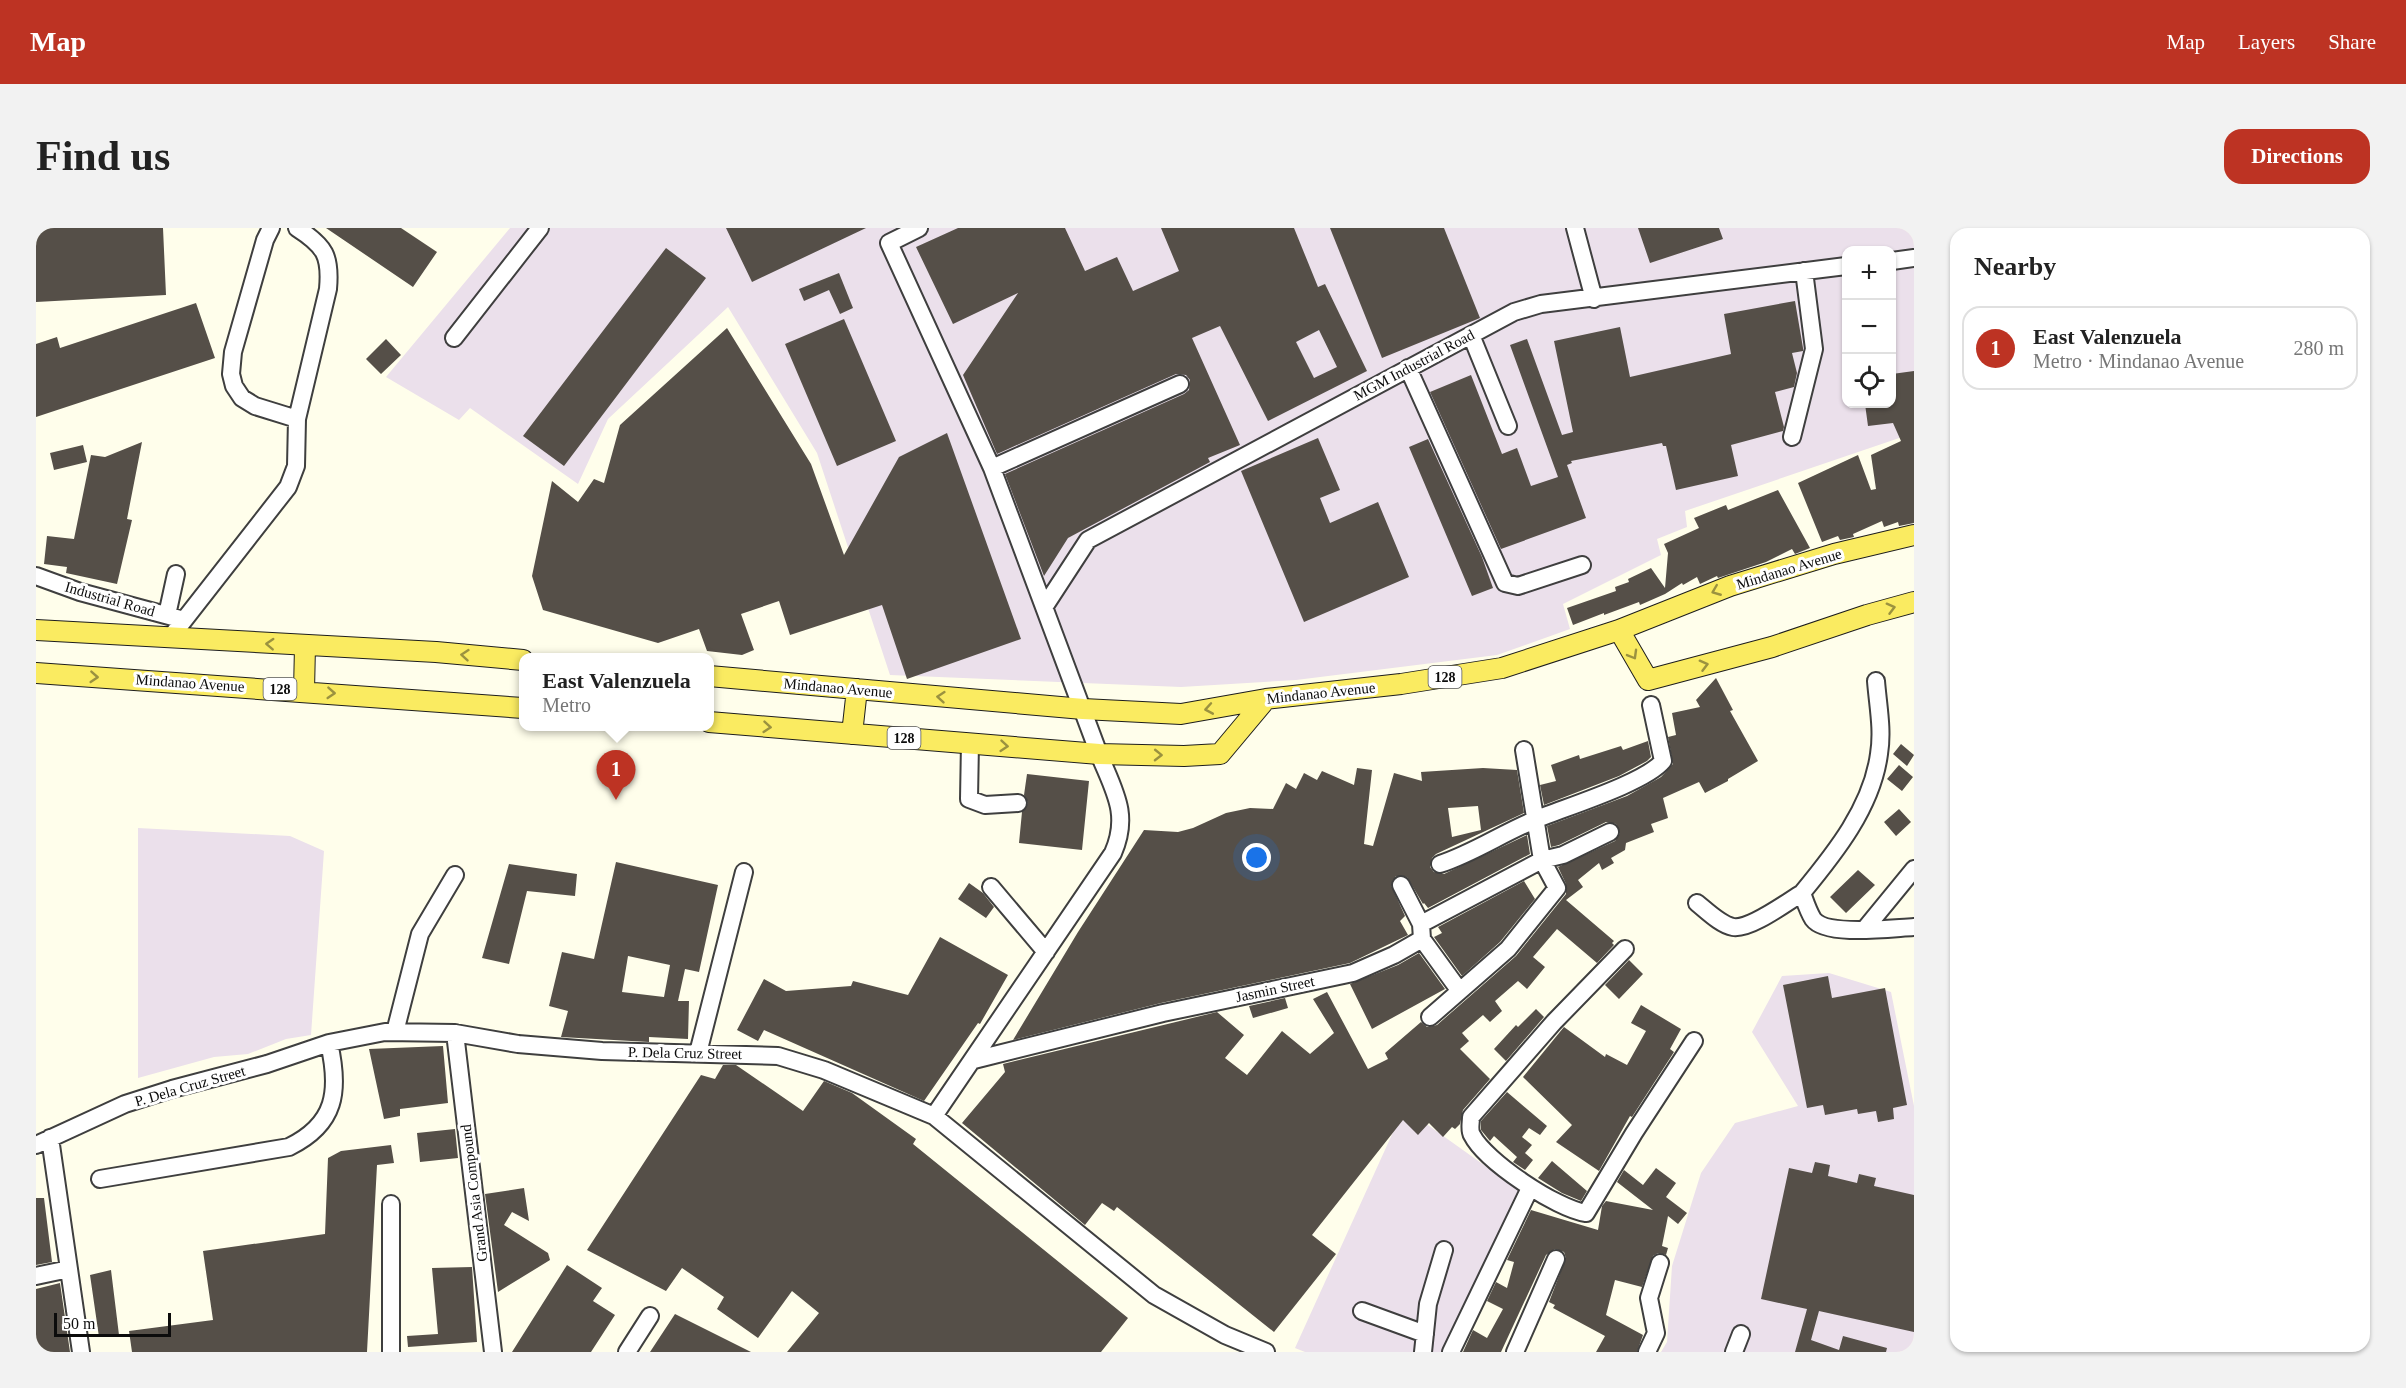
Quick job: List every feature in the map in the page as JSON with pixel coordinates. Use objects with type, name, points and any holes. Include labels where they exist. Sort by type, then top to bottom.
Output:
[{"type":"main road","name":"Mindanao Avenue","points":[[714,676],[1083,710],[1181,714],[1266,699],[1401,684],[1502,668],[1619,630],[1730,586],[1834,554],[1914,536]]},
{"type":"main road","points":[[1619,630],[1648,680],[1772,646],[1914,602]]},
{"type":"main road","points":[[36,630],[436,652],[519,660]]},
{"type":"main road","points":[[304,691],[305,646]]},
{"type":"main road","name":"Mindanao Avenue","points":[[36,673],[519,708]]},
{"type":"main road","points":[[852,734],[857,689]]},
{"type":"main road","name":"128","points":[[714,722],[1099,754],[1184,756],[1220,754],[1266,699]]},
{"type":"street","points":[[271,228],[265,240],[233,352],[231,374],[234,387],[242,398],[255,406],[297,419]]},
{"type":"street","points":[[170,638],[288,487],[296,466],[297,419],[328,289],[330,269],[324,250],[297,228]]},
{"type":"street","points":[[454,338],[540,228]]},
{"type":"street","points":[[919,228],[889,243],[992,468],[1099,754],[1119,801],[1122,819],[1120,836],[1113,853],[934,1116]]},
{"type":"street","points":[[1575,228],[1593,298]]},
{"type":"street","points":[[1896,260],[1914,258]]},
{"type":"street","name":"MGM Industrial Road","points":[[1045,606],[1088,540],[1514,312],[1541,304],[1842,266]]},
{"type":"street","points":[[1792,437],[1814,349],[1804,271]]},
{"type":"street","points":[[1471,335],[1509,426]]},
{"type":"street","points":[[1408,368],[1505,583],[1518,586],[1582,565]]},
{"type":"street","points":[[992,468],[1180,384]]},
{"type":"street","points":[[167,615],[176,574]]},
{"type":"street","name":"Industrial Road","points":[[36,576],[80,592],[184,620]]},
{"type":"street","points":[[1697,903],[1726,925],[1741,927],[1802,892],[1866,804],[1879,755],[1881,728],[1875,681]]},
{"type":"street","points":[[1440,864],[1464,856],[1535,819],[1606,792],[1657,769],[1663,761],[1651,705]]},
{"type":"street","points":[[970,743],[969,799],[984,805],[1018,803]]},
{"type":"street","points":[[1430,1017],[1508,949],[1557,888],[1542,860],[1524,750]]},
{"type":"street","name":"Jasmin Street","points":[[974,1060],[1163,1013],[1353,973],[1394,955],[1421,932],[1542,860],[1563,855],[1611,832]]},
{"type":"street","points":[[1864,930],[1914,869]]},
{"type":"street","points":[[698,1053],[744,872]]},
{"type":"street","points":[[395,1032],[420,934],[455,875]]},
{"type":"street","points":[[1401,885],[1421,932],[1459,990]]},
{"type":"street","points":[[991,887],[1046,952]]},
{"type":"street","points":[[1802,892],[1813,919],[1821,926],[1864,930],[1914,927]]},
{"type":"street","points":[[1625,949],[1554,1022],[1471,1117],[1470,1133],[1479,1146],[1530,1188],[1583,1213],[1588,1211],[1634,1133],[1694,1041]]},
{"type":"street","name":"P. Dela Cruz Street","points":[[43,1141],[125,1104],[359,1036],[395,1032],[455,1033],[518,1044],[602,1051],[778,1056],[824,1070],[934,1116],[1154,1295],[1225,1335],[1266,1352]]},
{"type":"street","name":"Grand Asia Compound","points":[[455,1033],[493,1352]]},
{"type":"street","points":[[100,1179],[289,1147],[307,1138],[324,1118],[334,1094],[336,1071],[329,1043]]},
{"type":"street","points":[[43,1141],[69,1269],[81,1352]]},
{"type":"street","points":[[1451,1352],[1530,1188]]},
{"type":"street","points":[[390,1204],[391,1352]]},
{"type":"street","points":[[1423,1352],[1428,1304],[1444,1250]]},
{"type":"street","points":[[1515,1352],[1556,1259]]},
{"type":"street","points":[[1647,1352],[1656,1333],[1649,1298],[1660,1263]]},
{"type":"street","points":[[36,1276],[69,1269]]},
{"type":"street","points":[[1362,1311],[1425,1334]]},
{"type":"street","points":[[627,1352],[650,1316]]},
{"type":"street","points":[[1734,1352],[1741,1334]]},
{"type":"shaded area","points":[[510,228],[1914,228],[1914,433],[1685,511],[1687,527],[1657,539],[1661,555],[1563,604],[1570,629],[1497,655],[1296,680],[1181,687],[890,675],[817,453],[728,307],[608,419],[578,484],[470,408],[459,420],[386,377]]},
{"type":"shaded area","points":[[138,828],[290,836],[324,851],[311,1035],[286,1039],[248,1054],[214,1057],[138,1078]]},
{"type":"shaded area","points":[[1829,973],[1891,992],[1914,1106],[1914,1352],[1661,1352],[1667,1342],[1672,1266],[1701,1173],[1735,1123],[1798,1106],[1752,1032],[1782,976]]},
{"type":"shaded area","points":[[1404,1108],[1519,1190],[1445,1352],[1305,1352],[1295,1348]]},
{"type":"building","points":[[36,228],[163,228],[166,295],[36,302]]},
{"type":"building","points":[[326,228],[401,228],[437,252],[413,287]]},
{"type":"building","points":[[726,228],[866,228],[752,282]]},
{"type":"building","points":[[958,228],[1065,228],[1085,271],[1117,257],[1133,291],[1179,271],[1161,228],[1294,228],[1318,287],[1325,284],[1367,371],[1268,421],[1220,326],[1192,338],[1240,445],[1208,458],[1210,462],[1068,538],[1044,576],[1005,474],[1184,394],[1189,390],[1190,380],[1186,375],[1176,374],[997,454],[963,375],[1018,293],[953,324],[916,247]],"holes":[[[1319,330],[1337,367],[1314,378],[1296,342]]]},
{"type":"building","points":[[1330,228],[1444,228],[1480,318],[1382,358]]},
{"type":"building","points":[[1638,228],[1719,228],[1723,239],[1650,263]]},
{"type":"building","points":[[666,248],[706,278],[564,466],[523,436]]},
{"type":"building","points":[[839,273],[853,308],[840,314],[829,290],[804,301],[799,289]]},
{"type":"building","points":[[1795,301],[1803,351],[1792,353],[1797,373],[1794,387],[1775,392],[1783,431],[1731,445],[1738,476],[1676,490],[1666,446],[1662,443],[1571,461],[1572,463],[1567,465],[1586,518],[1501,549],[1430,392],[1471,375],[1502,454],[1517,448],[1531,486],[1558,477],[1510,345],[1527,339],[1562,435],[1573,432],[1554,341],[1620,327],[1630,377],[1731,354],[1724,314]]},
{"type":"building","points":[[196,303],[215,358],[36,417],[36,344],[57,337],[60,348]]},
{"type":"building","points":[[844,319],[896,441],[837,466],[785,344]]},
{"type":"building","points":[[727,328],[811,464],[844,555],[899,457],[947,433],[1021,639],[907,679],[882,605],[790,635],[779,601],[741,614],[754,650],[742,655],[707,651],[699,629],[658,643],[543,610],[532,576],[552,481],[578,502],[594,479],[604,483],[620,425]]},
{"type":"building","points":[[386,339],[401,355],[381,374],[366,359]]},
{"type":"building","points":[[1914,371],[1914,523],[1899,526],[1898,522],[1884,527],[1882,521],[1853,534],[1854,537],[1840,540],[1838,536],[1822,542],[1798,483],[1858,455],[1871,490],[1876,489],[1871,455],[1901,441],[1893,423],[1868,426],[1866,408],[1896,408],[1896,373]]},
{"type":"building","points":[[1318,438],[1340,490],[1320,498],[1330,523],[1378,502],[1409,577],[1304,622],[1241,471]]},
{"type":"building","points":[[1428,439],[1482,557],[1493,588],[1472,596],[1409,447]]},
{"type":"building","points":[[142,442],[127,519],[132,520],[117,584],[66,573],[67,567],[44,564],[47,536],[74,539],[91,455],[105,457]]},
{"type":"building","points":[[83,445],[87,462],[54,470],[50,453]]},
{"type":"building","points":[[1778,490],[1810,548],[1795,554],[1792,549],[1766,562],[1718,578],[1717,576],[1700,584],[1697,577],[1640,605],[1639,602],[1573,625],[1567,608],[1616,591],[1615,587],[1629,582],[1628,579],[1651,568],[1665,588],[1668,553],[1664,544],[1699,528],[1694,518],[1726,505],[1728,510]]},
{"type":"building","points":[[1716,678],[1733,710],[1730,711],[1758,761],[1705,793],[1699,782],[1663,798],[1668,818],[1651,824],[1654,832],[1626,843],[1625,850],[1611,858],[1614,863],[1602,870],[1599,863],[1578,880],[1583,887],[1566,900],[1614,941],[1612,943],[1614,945],[1597,963],[1557,929],[1533,957],[1545,967],[1527,989],[1518,981],[1495,1001],[1502,1011],[1490,1022],[1483,1015],[1462,1033],[1469,1041],[1460,1049],[1490,1079],[1463,1110],[1460,1124],[1455,1129],[1452,1127],[1443,1137],[1429,1123],[1418,1135],[1403,1120],[1312,1235],[1336,1254],[1274,1332],[1117,1207],[1114,1211],[1102,1203],[1085,1225],[962,1123],[1005,1072],[1003,1064],[1217,1012],[1244,1035],[1225,1058],[1247,1075],[1282,1031],[1310,1054],[1334,1033],[1313,999],[1327,992],[1368,1069],[1388,1059],[1385,1053],[1421,1022],[1427,1027],[1437,1025],[1516,956],[1566,894],[1566,884],[1558,867],[1615,841],[1620,833],[1616,824],[1606,822],[1551,847],[1547,826],[1627,796],[1661,777],[1673,764],[1668,737],[1676,735],[1672,713],[1700,707],[1696,700]]},
{"type":"building","points":[[1648,741],[1651,757],[1647,761],[1619,776],[1544,805],[1540,785],[1556,781],[1551,765],[1579,755],[1580,759],[1621,746],[1623,750]]},
{"type":"building","points":[[1901,744],[1914,755],[1907,766],[1893,754]]},
{"type":"building","points":[[1899,765],[1913,777],[1902,791],[1887,779]]},
{"type":"building","points":[[1357,768],[1372,770],[1364,844],[1373,846],[1394,773],[1422,781],[1421,772],[1483,768],[1517,770],[1524,813],[1436,854],[1432,858],[1430,867],[1434,872],[1444,874],[1527,835],[1530,854],[1428,908],[1423,904],[1407,877],[1396,876],[1391,885],[1405,916],[1400,921],[1408,935],[1350,963],[1161,1003],[1013,1040],[1078,932],[1144,830],[1178,832],[1193,828],[1226,813],[1250,808],[1273,809],[1286,783],[1296,789],[1304,773],[1317,780],[1322,771],[1354,785]],"holes":[[[1478,806],[1481,830],[1452,837],[1448,808]]]},
{"type":"building","points":[[1027,774],[1089,781],[1082,850],[1019,843],[1022,812],[1028,803],[1024,795]]},
{"type":"building","points":[[1899,809],[1911,822],[1896,836],[1884,822]]},
{"type":"building","points":[[616,862],[718,885],[699,972],[685,969],[678,1001],[689,1001],[688,1039],[649,1037],[649,1042],[561,1037],[568,1011],[549,1006],[562,952],[594,959]],"holes":[[[628,956],[670,965],[664,997],[622,992]]]},
{"type":"building","points":[[509,864],[577,874],[575,896],[527,891],[509,964],[482,958]]},
{"type":"building","points":[[1858,870],[1875,885],[1846,913],[1830,897]]},
{"type":"building","points":[[1524,881],[1535,899],[1500,942],[1462,976],[1434,937],[1442,933],[1438,927]]},
{"type":"building","points":[[969,883],[983,893],[994,907],[986,918],[958,899]]},
{"type":"building","points":[[940,937],[1008,975],[980,1024],[978,1023],[924,1101],[764,1030],[758,1041],[737,1030],[764,979],[786,991],[851,986],[853,981],[908,995]]},
{"type":"building","points":[[1419,953],[1445,989],[1372,1029],[1350,984],[1398,965]]},
{"type":"building","points":[[1629,960],[1643,974],[1619,999],[1605,985]]},
{"type":"building","points":[[1828,976],[1832,998],[1885,988],[1907,1105],[1893,1108],[1894,1119],[1878,1122],[1876,1111],[1858,1114],[1857,1109],[1825,1115],[1823,1105],[1807,1108],[1783,985]]},
{"type":"building","points":[[1285,998],[1288,1008],[1253,1018],[1249,1006]]},
{"type":"building","points":[[1641,1005],[1681,1029],[1670,1049],[1674,1052],[1632,1117],[1630,1116],[1599,1171],[1556,1142],[1572,1125],[1523,1077],[1564,1027],[1605,1057],[1606,1054],[1627,1065],[1646,1031],[1631,1023]]},
{"type":"building","points":[[1536,1009],[1544,1017],[1506,1061],[1494,1049],[1516,1025],[1518,1027]]},
{"type":"building","points":[[443,1046],[448,1103],[400,1109],[400,1116],[384,1119],[369,1049]]},
{"type":"building","points":[[723,1065],[736,1065],[803,1111],[824,1081],[852,1093],[916,1139],[913,1144],[1128,1318],[1101,1352],[787,1352],[819,1313],[792,1291],[758,1338],[717,1309],[724,1297],[682,1268],[666,1291],[587,1250],[701,1075],[715,1079]]},
{"type":"building","points":[[1507,1092],[1547,1126],[1540,1135],[1529,1128],[1522,1137],[1532,1145],[1525,1153],[1533,1160],[1525,1170],[1513,1162],[1517,1157],[1494,1136],[1490,1141],[1481,1130],[1481,1121]]},
{"type":"building","points":[[455,1129],[458,1158],[420,1162],[417,1133]]},
{"type":"building","points":[[391,1145],[394,1163],[377,1165],[367,1352],[132,1352],[129,1331],[213,1320],[203,1251],[325,1234],[328,1158],[341,1151]]},
{"type":"building","points":[[1552,1161],[1587,1191],[1581,1201],[1562,1193],[1538,1178]]},
{"type":"building","points":[[1815,1162],[1830,1165],[1828,1176],[1857,1183],[1859,1174],[1876,1178],[1874,1186],[1914,1195],[1914,1332],[1819,1311],[1811,1340],[1839,1350],[1843,1336],[1887,1348],[1886,1352],[1795,1352],[1807,1309],[1761,1299],[1789,1168],[1812,1173]]},
{"type":"building","points":[[1656,1168],[1676,1183],[1666,1197],[1687,1213],[1678,1224],[1668,1216],[1662,1246],[1668,1248],[1666,1255],[1658,1253],[1653,1256],[1642,1287],[1615,1280],[1606,1315],[1643,1335],[1637,1352],[1596,1352],[1605,1336],[1553,1308],[1555,1305],[1549,1302],[1566,1258],[1564,1252],[1555,1249],[1546,1255],[1501,1352],[1463,1352],[1473,1330],[1487,1338],[1503,1309],[1487,1301],[1496,1282],[1507,1288],[1514,1262],[1507,1260],[1531,1210],[1598,1230],[1602,1206],[1606,1201],[1653,1210],[1617,1182],[1624,1170],[1643,1185]]},
{"type":"building","points":[[524,1188],[529,1221],[512,1212],[504,1225],[548,1253],[550,1260],[498,1292],[485,1194]]},
{"type":"building","points":[[36,1198],[44,1198],[52,1262],[36,1265]]},
{"type":"building","points":[[567,1265],[602,1288],[593,1301],[615,1315],[591,1352],[512,1352]]},
{"type":"building","points":[[472,1267],[477,1342],[408,1347],[407,1336],[438,1334],[432,1268]]},
{"type":"building","points":[[111,1270],[119,1335],[99,1337],[90,1275]]},
{"type":"building","points":[[60,1283],[70,1352],[36,1352],[36,1289]]},
{"type":"building","points":[[675,1314],[751,1352],[650,1352]]},
{"type":"place","name":"East Valenzuela","points":[[616,800]]}]
